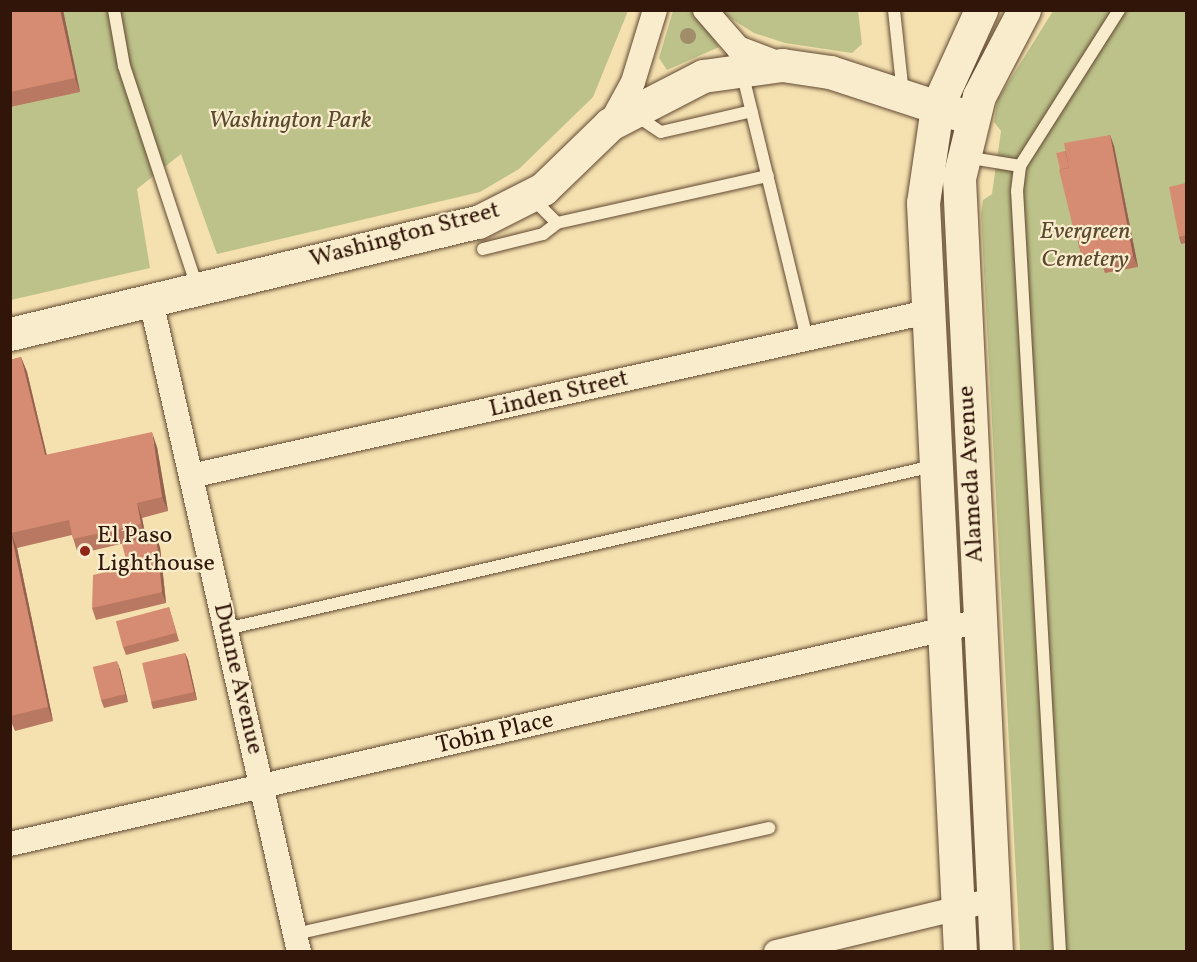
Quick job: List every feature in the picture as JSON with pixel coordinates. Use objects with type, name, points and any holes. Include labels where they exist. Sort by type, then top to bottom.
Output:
[{"type":"main road","name":"Alameda Avenue","points":[[960,951],[934,466],[924,170],[937,106],[981,10]]},
{"type":"main road","name":"Alameda Avenue","points":[[996,951],[958,212],[961,156],[971,118],[1024,10]]},
{"type":"main road","name":"Washington Street","points":[[10,334],[478,222],[531,196],[576,160],[620,118],[703,76],[782,65],[830,72],[971,118]]},
{"type":"street","points":[[620,118],[655,10]]},
{"type":"street","points":[[705,10],[738,48],[782,65]]},
{"type":"street","name":"Dunne Avenue","points":[[151,302],[297,943]]},
{"type":"street","name":"Linden Street","points":[[191,476],[927,312]]},
{"type":"street","name":"Tobin Place","points":[[10,844],[262,788],[980,621]]},
{"type":"street","points":[[776,951],[993,900]]},
{"type":"lane","points":[[114,10],[124,66],[198,289]]},
{"type":"lane","points":[[894,10],[903,96]]},
{"type":"lane","points":[[1060,951],[1018,214],[1020,166],[1119,10]]},
{"type":"lane","points":[[742,71],[807,338]]},
{"type":"lane","points":[[620,118],[661,132],[752,111]]},
{"type":"lane","points":[[961,156],[1020,166]]},
{"type":"lane","points":[[483,249],[543,234],[557,223],[768,176]]},
{"type":"lane","points":[[531,196],[557,223]]},
{"type":"lane","points":[[226,629],[934,466]]},
{"type":"lane","points":[[297,943],[769,828]]},
{"type":"green space","name":"Washington Park","points":[[10,11],[628,11],[593,97],[519,169],[480,192],[217,254],[181,154],[137,189],[150,268],[11,300]]},
{"type":"green space","points":[[673,11],[695,11],[719,47],[667,70],[659,58]]},
{"type":"green space","points":[[719,11],[858,11],[862,44],[852,53],[785,43],[754,33]]},
{"type":"green space","name":"Evergreen Cemetery","points":[[1053,11],[1186,11],[1186,951],[1020,951],[981,214],[983,200],[992,194],[1001,131],[994,122],[998,99]]},
{"type":"building","points":[[10,10],[60,10],[75,78],[10,92]]},
{"type":"building","points":[[1110,135],[1133,256],[1101,262],[1094,226],[1074,231],[1059,170],[1069,168],[1064,143]]},
{"type":"building","points":[[1065,151],[1069,168],[1060,170],[1056,153]]},
{"type":"building","points":[[1186,183],[1186,235],[1179,237],[1169,187]]},
{"type":"building","points":[[1095,234],[1099,251],[1081,255],[1077,238]]},
{"type":"building","name":"El Paso Lighthouse","points":[[21,357],[45,455],[152,432],[162,497],[137,503],[141,524],[73,539],[69,520],[11,533],[48,707],[10,716],[10,360]]},
{"type":"building","points":[[156,536],[162,592],[92,608],[93,575],[128,567],[122,544]]},
{"type":"building","points":[[169,607],[176,633],[123,647],[116,621]]},
{"type":"building","points":[[185,653],[194,692],[151,702],[142,663]]},
{"type":"building","points":[[117,661],[125,694],[101,700],[93,667]]},
{"type":"place","name":"El Paso Lighthouse","points":[[85,551]]}]
